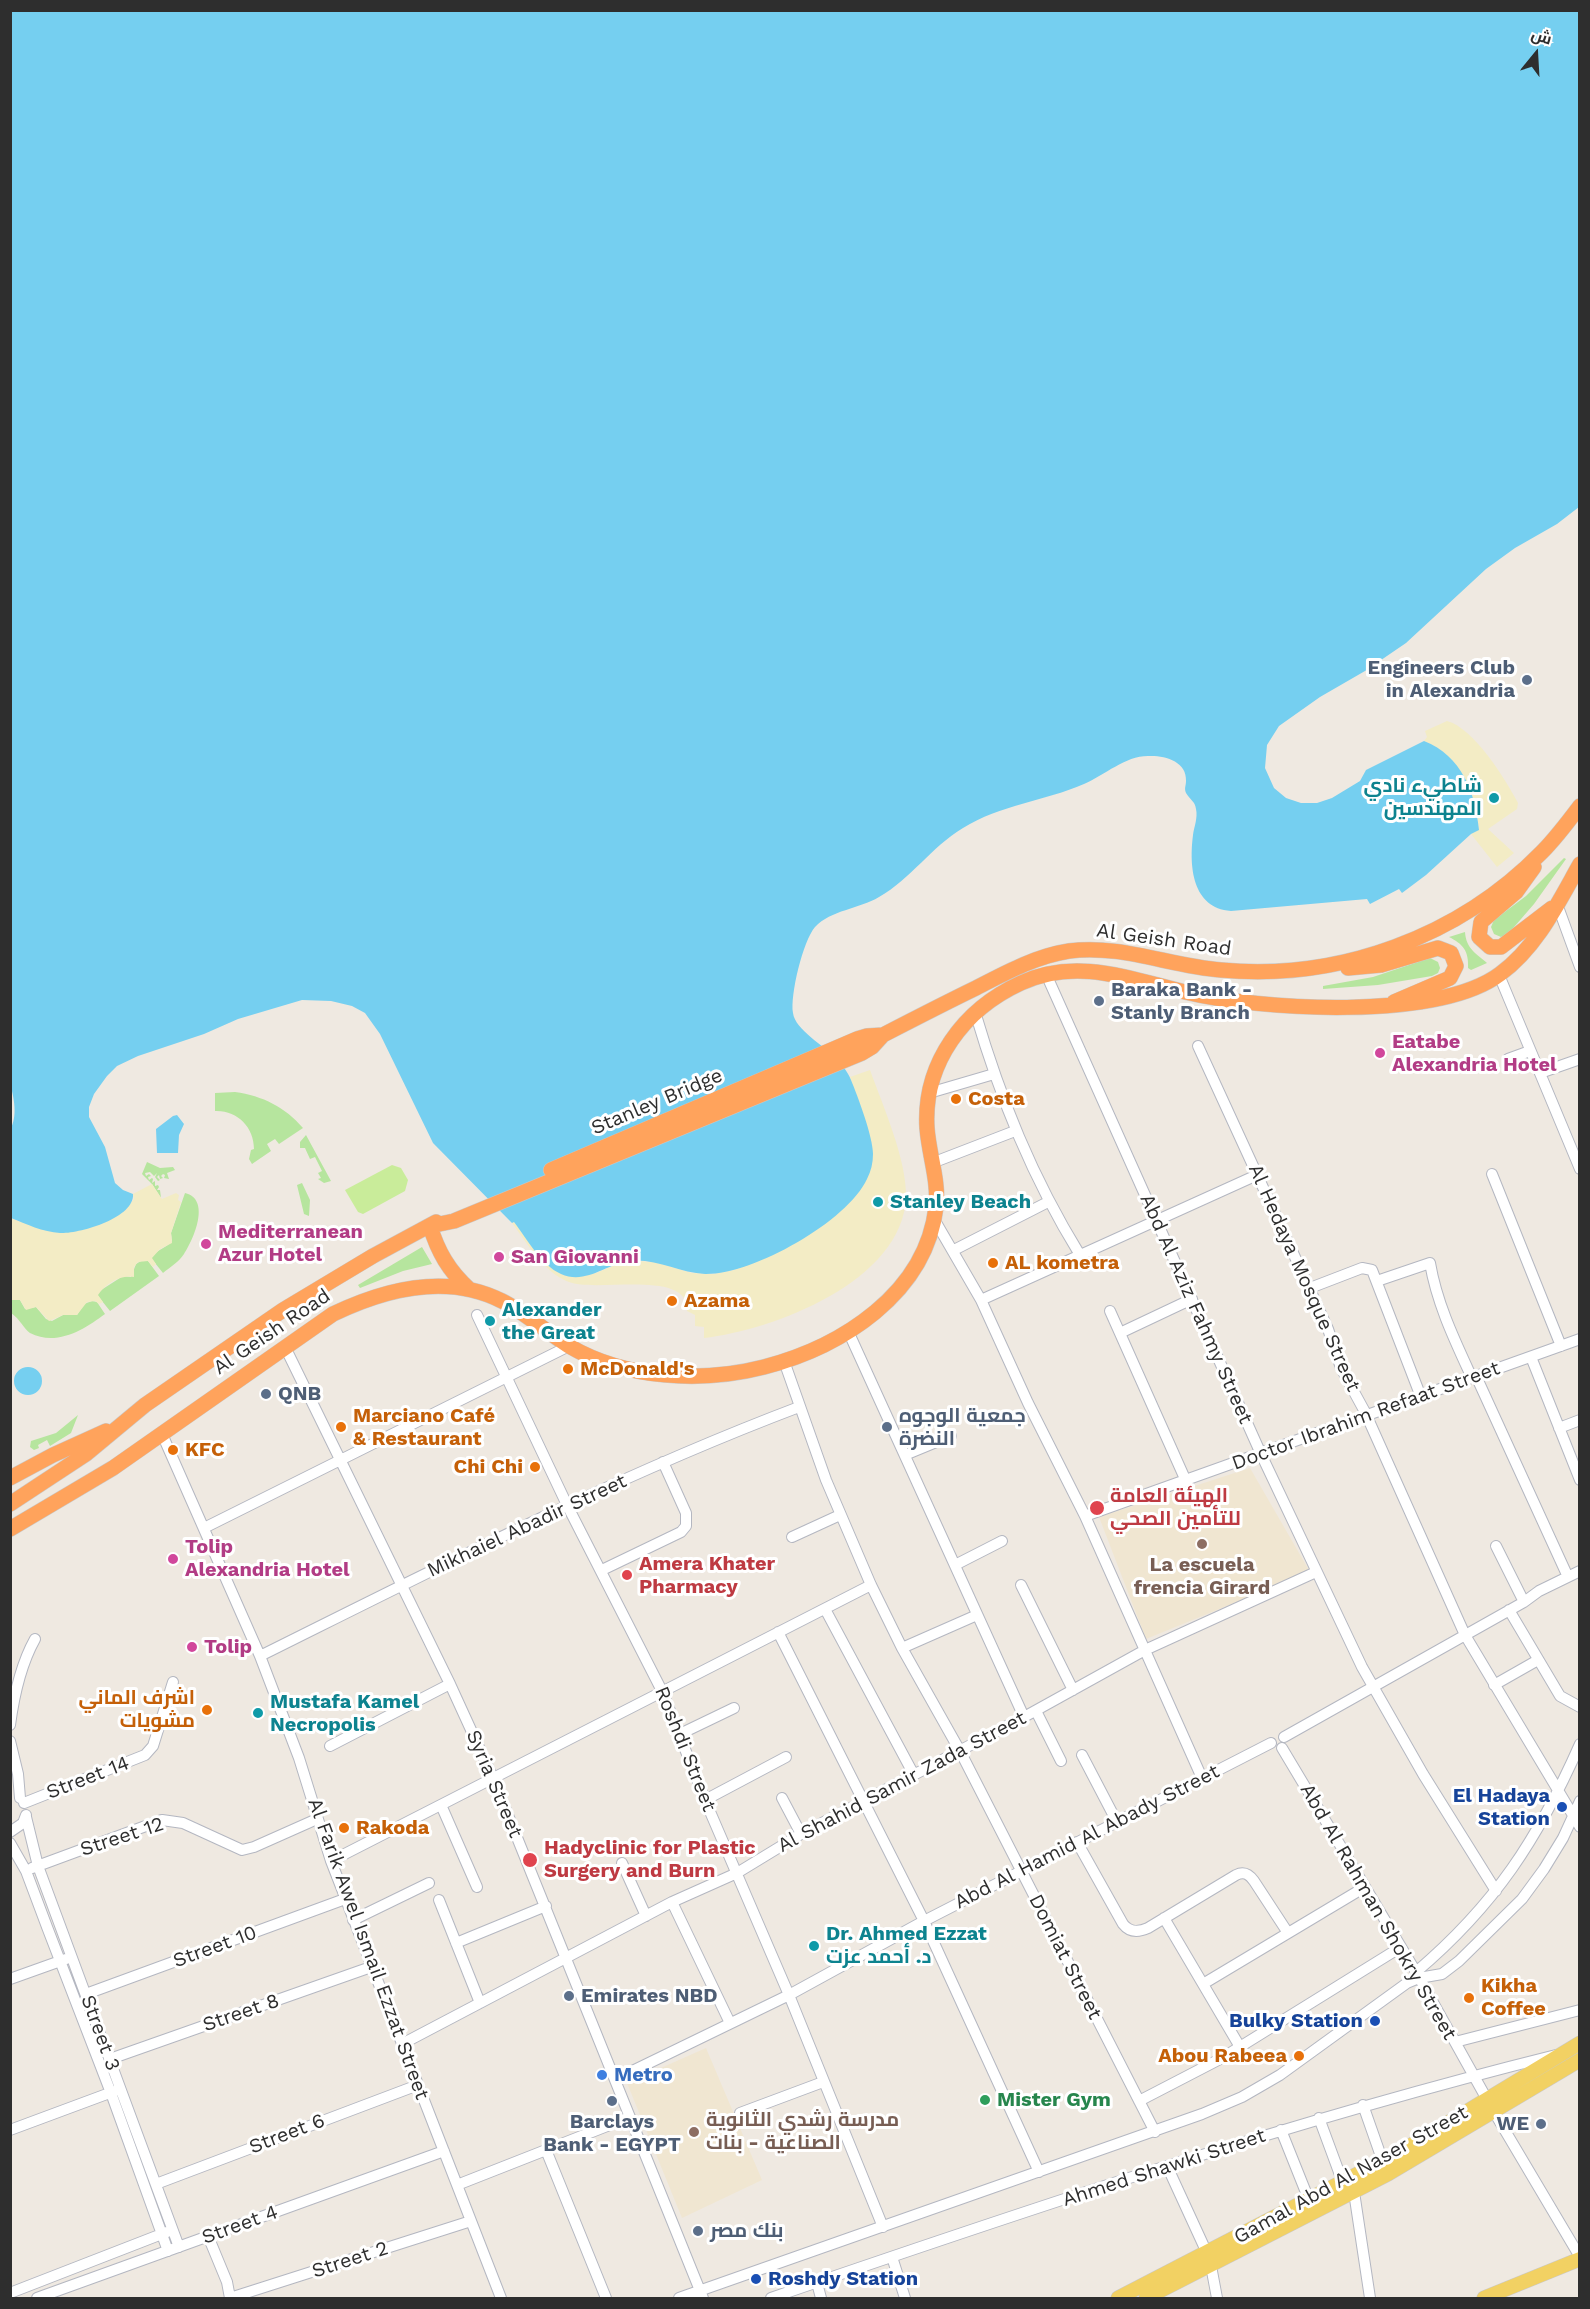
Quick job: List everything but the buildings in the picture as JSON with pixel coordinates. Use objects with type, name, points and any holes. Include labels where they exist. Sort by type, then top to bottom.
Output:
[{"type":"highway","name":"Al Geish Road","points":[[885,1034],[998,977],[1044,957],[1067,951],[1092,949],[1116,951],[1167,963],[1222,971],[1277,971],[1318,967],[1385,950],[1436,929],[1483,901],[1543,851],[1580,806]]},
{"type":"highway","points":[[1543,851],[1531,873],[1516,892],[1481,922],[1479,937],[1490,947],[1500,947],[1557,904]]},
{"type":"highway","name":"Al Geish Road","points":[[10,1529],[113,1468],[333,1314],[362,1300],[393,1291],[452,1286],[469,1289],[502,1301],[569,1346],[621,1367],[675,1375],[719,1375],[751,1370],[783,1361],[848,1331],[883,1307],[910,1276],[929,1239],[934,1219],[937,1190],[927,1124],[929,1093],[941,1057],[950,1041],[975,1012],[998,995],[1023,981],[1072,970],[1113,973],[1190,993],[1249,1002],[1303,1006],[1386,1006],[1423,1001],[1457,993],[1499,975],[1522,954],[1541,930],[1580,864]]},
{"type":"highway","points":[[1318,967],[1350,968],[1381,965],[1438,948],[1447,951],[1453,957],[1455,970],[1446,981],[1417,990],[1386,1006]]},
{"type":"highway","name":"Stanley Bridge","points":[[452,1217],[862,1053],[885,1034]]},
{"type":"highway","name":"Al Geish Road","points":[[17,1500],[86,1454],[118,1426],[283,1310],[373,1256],[452,1217]]},
{"type":"highway","points":[[430,1226],[448,1266],[469,1289]]},
{"type":"highway","points":[[10,1478],[53,1455],[118,1426]]},
{"type":"main road","name":"Gamal Abd Al Naser Street","points":[[1146,2298],[1309,2200],[1383,2162],[1580,2043]]},
{"type":"main road","name":"Gamal Abd Al Naser Street","points":[[1118,2298],[1208,2260],[1354,2192],[1580,2060]]},
{"type":"main road","points":[[1484,2298],[1580,2258]]},
{"type":"street","points":[[1557,904],[1580,968]]},
{"type":"street","name":"Abd Al Aziz Fahmy Street","points":[[1046,974],[1261,1454],[1372,1688],[1496,1891]]},
{"type":"street","points":[[1499,975],[1580,1169]]},
{"type":"street","points":[[975,1012],[1015,1131],[1048,1202],[1080,1255]]},
{"type":"street","name":"Al Hedaya Mosque Street","points":[[1198,1046],[1310,1288],[1328,1329],[1341,1368],[1367,1416],[1465,1635],[1580,1827]]},
{"type":"street","points":[[1508,1059],[1530,1051]]},
{"type":"street","points":[[1540,1073],[1580,1059]]},
{"type":"street","points":[[929,1093],[994,1074]]},
{"type":"street","points":[[932,1162],[1015,1131]]},
{"type":"street","points":[[1492,1174],[1561,1346]]},
{"type":"street","points":[[981,1300],[1257,1175]]},
{"type":"street","points":[[954,1250],[1048,1202]]},
{"type":"street","points":[[934,1219],[981,1300],[1028,1403],[1085,1516],[1202,1778]]},
{"type":"street","points":[[1377,1281],[1430,1263],[1433,1280],[1450,1330],[1568,1577]]},
{"type":"street","points":[[1310,1288],[1364,1267],[1372,1270],[1420,1396]]},
{"type":"street","points":[[1120,1333],[1192,1299]]},
{"type":"street","points":[[1110,1311],[1186,1481]]},
{"type":"street","name":"Roshdi Street","points":[[477,1315],[568,1507],[663,1693],[705,1800],[789,1995],[883,2227]]},
{"type":"street","points":[[848,1331],[1024,1717]]},
{"type":"street","name":"Doctor Ibrahim Refaat Street","points":[[1085,1516],[1580,1339]]},
{"type":"street","points":[[204,1528],[569,1346]]},
{"type":"street","name":"Syria Street","points":[[285,1347],[450,1684],[493,1778],[702,2295]]},
{"type":"street","points":[[1531,1357],[1580,1480]]},
{"type":"street","name":"Domiat Street","points":[[783,1361],[840,1515],[871,1585],[902,1648],[960,1751],[1155,2132]]},
{"type":"street","name":"Mikhaiel Abadir Street","points":[[260,1656],[402,1585],[663,1462],[799,1407]]},
{"type":"street","points":[[1559,1428],[1580,1420]]},
{"type":"street","name":"Al Farik Awel Ismail Ezzat Street","points":[[162,1434],[260,1656],[299,1758],[317,1819],[345,1899],[501,2298]]},
{"type":"street","points":[[905,1455],[951,1436]]},
{"type":"street","points":[[602,1570],[681,1532],[687,1526],[686,1513],[663,1462]]},
{"type":"street","points":[[792,1538],[840,1515]]},
{"type":"street","points":[[955,1565],[1002,1541]]},
{"type":"street","points":[[1496,1546],[1524,1602]]},
{"type":"street","points":[[1283,1743],[1372,1688],[1524,1602],[1539,1591],[1580,1571]]},
{"type":"street","name":"Al Shahid Samir Zada Street","points":[[402,2044],[672,1902],[737,1873],[801,1834],[1024,1717],[1145,1650],[1316,1572]]},
{"type":"street","points":[[331,1861],[871,1585]]},
{"type":"street","points":[[1021,1585],[1073,1690]]},
{"type":"street","points":[[825,1608],[914,1774]]},
{"type":"street","points":[[1509,1610],[1560,1696],[1580,1707]]},
{"type":"street","points":[[902,1648],[977,1615]]},
{"type":"street","points":[[778,1632],[924,1921],[1039,2172]]},
{"type":"street","points":[[11,1717],[27,1654],[35,1638]]},
{"type":"street","points":[[1494,1685],[1539,1660]]},
{"type":"street","points":[[10,1675],[22,1671]]},
{"type":"street","name":"Street 14","points":[[18,1798],[145,1755],[153,1746],[173,1682]]},
{"type":"street","points":[[330,1746],[450,1684]]},
{"type":"street","points":[[680,1734],[734,1708]]},
{"type":"street","points":[[1036,1710],[1061,1761]]},
{"type":"street","name":"Abd Al Hamid Al Abady Street","points":[[615,2079],[789,1995],[924,1921],[1271,1743],[1274,1736],[1278,1735],[1283,1743]]},
{"type":"street","points":[[10,1741],[18,1774],[18,1798]]},
{"type":"street","name":"Abd Al Rahman Shokry Street","points":[[1283,1743],[1580,2258]]},
{"type":"street","points":[[1417,1975],[1460,1933],[1516,1864],[1548,1813],[1580,1744]]},
{"type":"street","points":[[1082,1755],[1117,1821]]},
{"type":"street","points":[[705,1800],[786,1757]]},
{"type":"street","name":"Street 3","points":[[18,1798],[26,1817],[28,1833],[38,1866],[110,2060],[116,2091]]},
{"type":"street","points":[[782,1798],[801,1834]]},
{"type":"street","points":[[1417,1975],[1442,1974],[1459,1961],[1509,1913],[1544,1869],[1574,1817],[1580,1801]]},
{"type":"street","points":[[441,1805],[477,1887]]},
{"type":"street","points":[[10,1832],[18,1828],[26,1817]]},
{"type":"street","name":"Street 12","points":[[26,1871],[162,1820],[183,1823],[242,1850],[254,1847],[317,1819]]},
{"type":"street","points":[[1077,1842],[1126,1928],[1139,1931],[1243,1873],[1249,1875],[1254,1881],[1288,1933]]},
{"type":"street","name":"Street 3","points":[[10,1843],[26,1871],[60,1960],[116,2091],[141,2160],[161,2234],[168,2251]]},
{"type":"street","points":[[622,1863],[646,1916]]},
{"type":"street","points":[[353,1920],[429,1883]]},
{"type":"street","points":[[1203,1984],[1365,1887]]},
{"type":"street","name":"Street 10","points":[[86,1994],[345,1899]]},
{"type":"street","points":[[439,1900],[480,2003]]},
{"type":"street","points":[[672,1902],[730,2023]]},
{"type":"street","points":[[456,1943],[546,1906]]},
{"type":"street","points":[[1164,1918],[1240,2047]]},
{"type":"street","points":[[1139,2102],[1240,2047],[1401,1947]]},
{"type":"street","points":[[10,1979],[71,1956]]},
{"type":"street","name":"Street 8","points":[[110,2060],[372,1967]]},
{"type":"street","name":"Ahmed Shawki Street","points":[[679,2298],[702,2295],[883,2227],[1223,2106],[1262,2086],[1417,1975]]},
{"type":"street","points":[[1455,2042],[1580,2010]]},
{"type":"street","name":"Ahmed Shawki Street","points":[[771,2298],[1167,2166],[1319,2118],[1562,2053]]},
{"type":"street","points":[[740,2113],[823,2082]]},
{"type":"street","name":"Street 6","points":[[156,2184],[418,2085]]},
{"type":"street","points":[[10,2130],[116,2091]]},
{"type":"street","points":[[1363,2105],[1383,2162]]},
{"type":"street","points":[[457,2185],[630,2117]]},
{"type":"street","points":[[1319,2118],[1343,2182]]},
{"type":"street","points":[[1281,2130],[1309,2200]]},
{"type":"street","points":[[546,2150],[606,2298]]},
{"type":"street","name":"Street 4","points":[[37,2298],[444,2151]]},
{"type":"street","name":"Street 3","points":[[141,2160],[156,2184],[179,2247]]},
{"type":"street","points":[[1167,2166],[1208,2260],[1217,2298]]},
{"type":"street","points":[[1354,2192],[1370,2298]]},
{"type":"street","name":"Street 2","points":[[230,2298],[471,2221]]},
{"type":"street","name":"Street 4","points":[[10,2293],[173,2230]]},
{"type":"street","points":[[208,2236],[227,2282],[230,2298]]},
{"type":"street","points":[[892,2257],[905,2298]]},
{"type":"street","points":[[817,2283],[821,2298]]},
{"type":"shaded area","name":"La escuela frencia Girard","points":[[1250,1468],[1310,1572],[1146,1639],[1099,1517]]},
{"type":"shaded area","name":"مدرسة رشدي الثانوية الصناعية - بنات","points":[[706,2048],[762,2180],[682,2218],[627,2083]]},
{"type":"green space","points":[[1564,858],[1566,859],[1534,904],[1508,934],[1501,937],[1494,934],[1491,927],[1494,920],[1526,896]]},
{"type":"green space","points":[[1465,932],[1467,943],[1487,963],[1471,970],[1468,968],[1464,949],[1449,937]]},
{"type":"green space","points":[[1430,958],[1438,962],[1440,968],[1438,973],[1432,976],[1378,985],[1323,989],[1323,986],[1373,977]]},
{"type":"green space","points":[[235,1092],[255,1096],[281,1108],[303,1128],[279,1144],[275,1139],[267,1144],[271,1151],[252,1164],[249,1159],[251,1150],[254,1149],[253,1141],[243,1121],[230,1113],[215,1111],[215,1093]]},
{"type":"green space","points":[[306,1135],[331,1181],[324,1183],[318,1179],[321,1178],[318,1173],[322,1171],[315,1157],[310,1159],[305,1148],[300,1148],[300,1142]]},
{"type":"green space","points":[[147,1162],[160,1168],[173,1167],[175,1170],[167,1173],[169,1179],[164,1178],[163,1174],[161,1176],[163,1178],[160,1179],[159,1175],[157,1177],[160,1180],[158,1181],[155,1177],[157,1173],[154,1176],[150,1172],[145,1173],[146,1176],[149,1174],[151,1176],[148,1177],[149,1180],[153,1179],[152,1183],[155,1181],[155,1186],[158,1185],[157,1190],[160,1190],[161,1198],[142,1174]]},
{"type":"green space","points":[[392,1165],[401,1168],[408,1180],[405,1191],[363,1214],[358,1212],[345,1190]]},
{"type":"green space","points":[[302,1183],[310,1200],[309,1216],[304,1214],[297,1185]]},
{"type":"green space","points":[[185,1193],[193,1197],[197,1203],[199,1211],[196,1230],[182,1257],[163,1273],[151,1258],[172,1241],[171,1233]]},
{"type":"green space","points":[[422,1247],[432,1264],[403,1271],[360,1288],[358,1285]]},
{"type":"green space","points":[[148,1261],[159,1276],[110,1311],[98,1296],[98,1292],[123,1276],[131,1277],[136,1264]]},
{"type":"green space","points":[[11,1300],[20,1300],[25,1309],[36,1307],[46,1319],[52,1321],[63,1315],[77,1315],[84,1304],[92,1301],[97,1302],[105,1314],[70,1334],[50,1338],[40,1337],[30,1333],[11,1313]]},
{"type":"green space","points":[[78,1415],[71,1433],[50,1446],[47,1440],[38,1445],[39,1448],[34,1450],[30,1447],[31,1441],[56,1433]]},
{"type":"sand","name":"شاطيء نادي المهندسين","points":[[1447,721],[1468,734],[1478,744],[1506,781],[1518,803],[1517,809],[1488,829],[1514,853],[1497,867],[1471,834],[1479,829],[1474,802],[1464,777],[1448,756],[1424,741],[1427,737],[1425,731]]},
{"type":"sand","name":"Stanley Beach","points":[[870,1070],[903,1167],[906,1197],[899,1227],[883,1253],[859,1276],[830,1296],[798,1312],[733,1333],[704,1338],[704,1327],[695,1326],[695,1315],[687,1311],[684,1298],[674,1290],[639,1284],[582,1285],[569,1282],[551,1272],[512,1223],[514,1222],[541,1258],[553,1269],[596,1273],[620,1263],[637,1261],[655,1262],[692,1273],[713,1274],[734,1270],[770,1256],[818,1228],[859,1191],[872,1146],[850,1077]]},
{"type":"sand","points":[[152,1184],[162,1199],[176,1193],[181,1202],[171,1233],[172,1243],[160,1249],[152,1258],[156,1264],[153,1267],[148,1261],[138,1262],[134,1267],[134,1277],[119,1278],[109,1284],[98,1295],[103,1302],[99,1304],[95,1301],[87,1302],[77,1315],[63,1315],[49,1321],[36,1307],[26,1310],[20,1300],[11,1300],[10,1218],[21,1222],[99,1225],[123,1212],[134,1199],[133,1194]]},
{"type":"water","points":[[11,11],[1579,11],[1579,507],[1557,524],[1515,548],[1486,569],[1406,643],[1365,671],[1320,697],[1279,726],[1267,745],[1265,768],[1274,788],[1286,798],[1301,803],[1317,803],[1332,798],[1360,781],[1366,770],[1424,741],[1448,756],[1464,777],[1474,802],[1479,830],[1471,834],[1426,875],[1402,893],[1399,889],[1370,904],[1367,899],[1231,911],[1218,908],[1208,902],[1196,884],[1192,860],[1193,835],[1197,816],[1195,806],[1185,790],[1186,781],[1183,769],[1179,764],[1167,758],[1148,756],[1131,759],[1084,784],[1007,808],[963,828],[941,844],[890,890],[871,901],[829,917],[815,927],[810,934],[795,982],[793,1013],[799,1026],[837,1059],[850,1077],[871,1138],[872,1167],[856,1195],[840,1212],[819,1228],[772,1256],[725,1272],[695,1273],[639,1261],[620,1263],[579,1277],[570,1277],[554,1270],[535,1251],[514,1222],[512,1223],[433,1143],[380,1034],[365,1013],[352,1006],[331,1001],[302,1000],[238,1019],[117,1066],[94,1094],[89,1107],[89,1117],[105,1147],[115,1183],[123,1190],[133,1194],[131,1203],[116,1217],[104,1223],[69,1233],[47,1231],[11,1218],[10,1130],[15,1113],[10,1083]]},
{"type":"water","points":[[177,1115],[184,1124],[179,1135],[178,1153],[157,1153],[156,1129]]},
{"type":"water","points":[[28,1367],[38,1371],[42,1381],[38,1391],[28,1395],[18,1391],[14,1381],[18,1371]]},
{"type":"place","name":"Engineers Club in Alexandria","points":[[1527,680]]},
{"type":"place","name":"شاطيء نادي المهندسين","points":[[1494,798]]},
{"type":"place","name":"Baraka Bank - Stanly Branch","points":[[1099,1001]]},
{"type":"place","name":"Eatabe Alexandria Hotel","points":[[1380,1053]]},
{"type":"place","name":"Costa","points":[[956,1099]]},
{"type":"place","name":"Stanley Beach","points":[[878,1202]]},
{"type":"place","name":"Mediterranean Azur Hotel","points":[[206,1244]]},
{"type":"place","name":"San Giovanni","points":[[499,1257]]},
{"type":"place","name":"AL kometra","points":[[993,1263]]},
{"type":"place","name":"Azama","points":[[672,1301]]},
{"type":"place","name":"Alexander the Great","points":[[490,1321]]},
{"type":"place","name":"McDonald's","points":[[568,1369]]},
{"type":"place","name":"QNB","points":[[266,1394]]},
{"type":"place","name":"Marciano Café & Restaurant","points":[[341,1427]]},
{"type":"place","name":"جمعية الوجوه النضرة","points":[[887,1427]]},
{"type":"place","name":"KFC","points":[[173,1450]]},
{"type":"place","name":"Chi Chi","points":[[535,1467]]},
{"type":"place","name":"الهيئة العامة للتأمين الصحي","points":[[1097,1508]]},
{"type":"place","name":"La escuela frencia Girard","points":[[1202,1544]]},
{"type":"place","name":"Tolip Alexandria Hotel","points":[[173,1559]]},
{"type":"place","name":"Amera Khater Pharmacy","points":[[627,1575]]},
{"type":"place","name":"Tolip","points":[[192,1647]]},
{"type":"place","name":"اشرف الماني مشويات","points":[[207,1710]]},
{"type":"place","name":"Mustafa Kamel Necropolis","points":[[258,1713]]},
{"type":"place","name":"El Hadaya Station","points":[[1562,1807]]},
{"type":"place","name":"Rakoda","points":[[344,1828]]},
{"type":"place","name":"Hadyclinic for Plastic Surgery and Burn","points":[[530,1860]]},
{"type":"place","name":"Dr. Ahmed Ezzat د. أحمد عزت","points":[[814,1946]]},
{"type":"place","name":"Emirates NBD","points":[[569,1996]]},
{"type":"place","name":"Kikha Coffee","points":[[1469,1998]]},
{"type":"place","name":"Bulky Station","points":[[1375,2021]]},
{"type":"place","name":"Abou Rabeea","points":[[1299,2056]]},
{"type":"place","name":"Metro","points":[[602,2075]]},
{"type":"place","name":"Mister Gym","points":[[985,2100]]},
{"type":"place","name":"Barclays Bank - EGYPT","points":[[612,2101]]},
{"type":"place","name":"WE","points":[[1541,2124]]},
{"type":"place","name":"مدرسة رشدي الثانوية الصناعية - بنات","points":[[694,2132]]},
{"type":"place","name":"بنك مصر","points":[[698,2231]]},
{"type":"place","name":"Roshdy Station","points":[[756,2279]]}]
